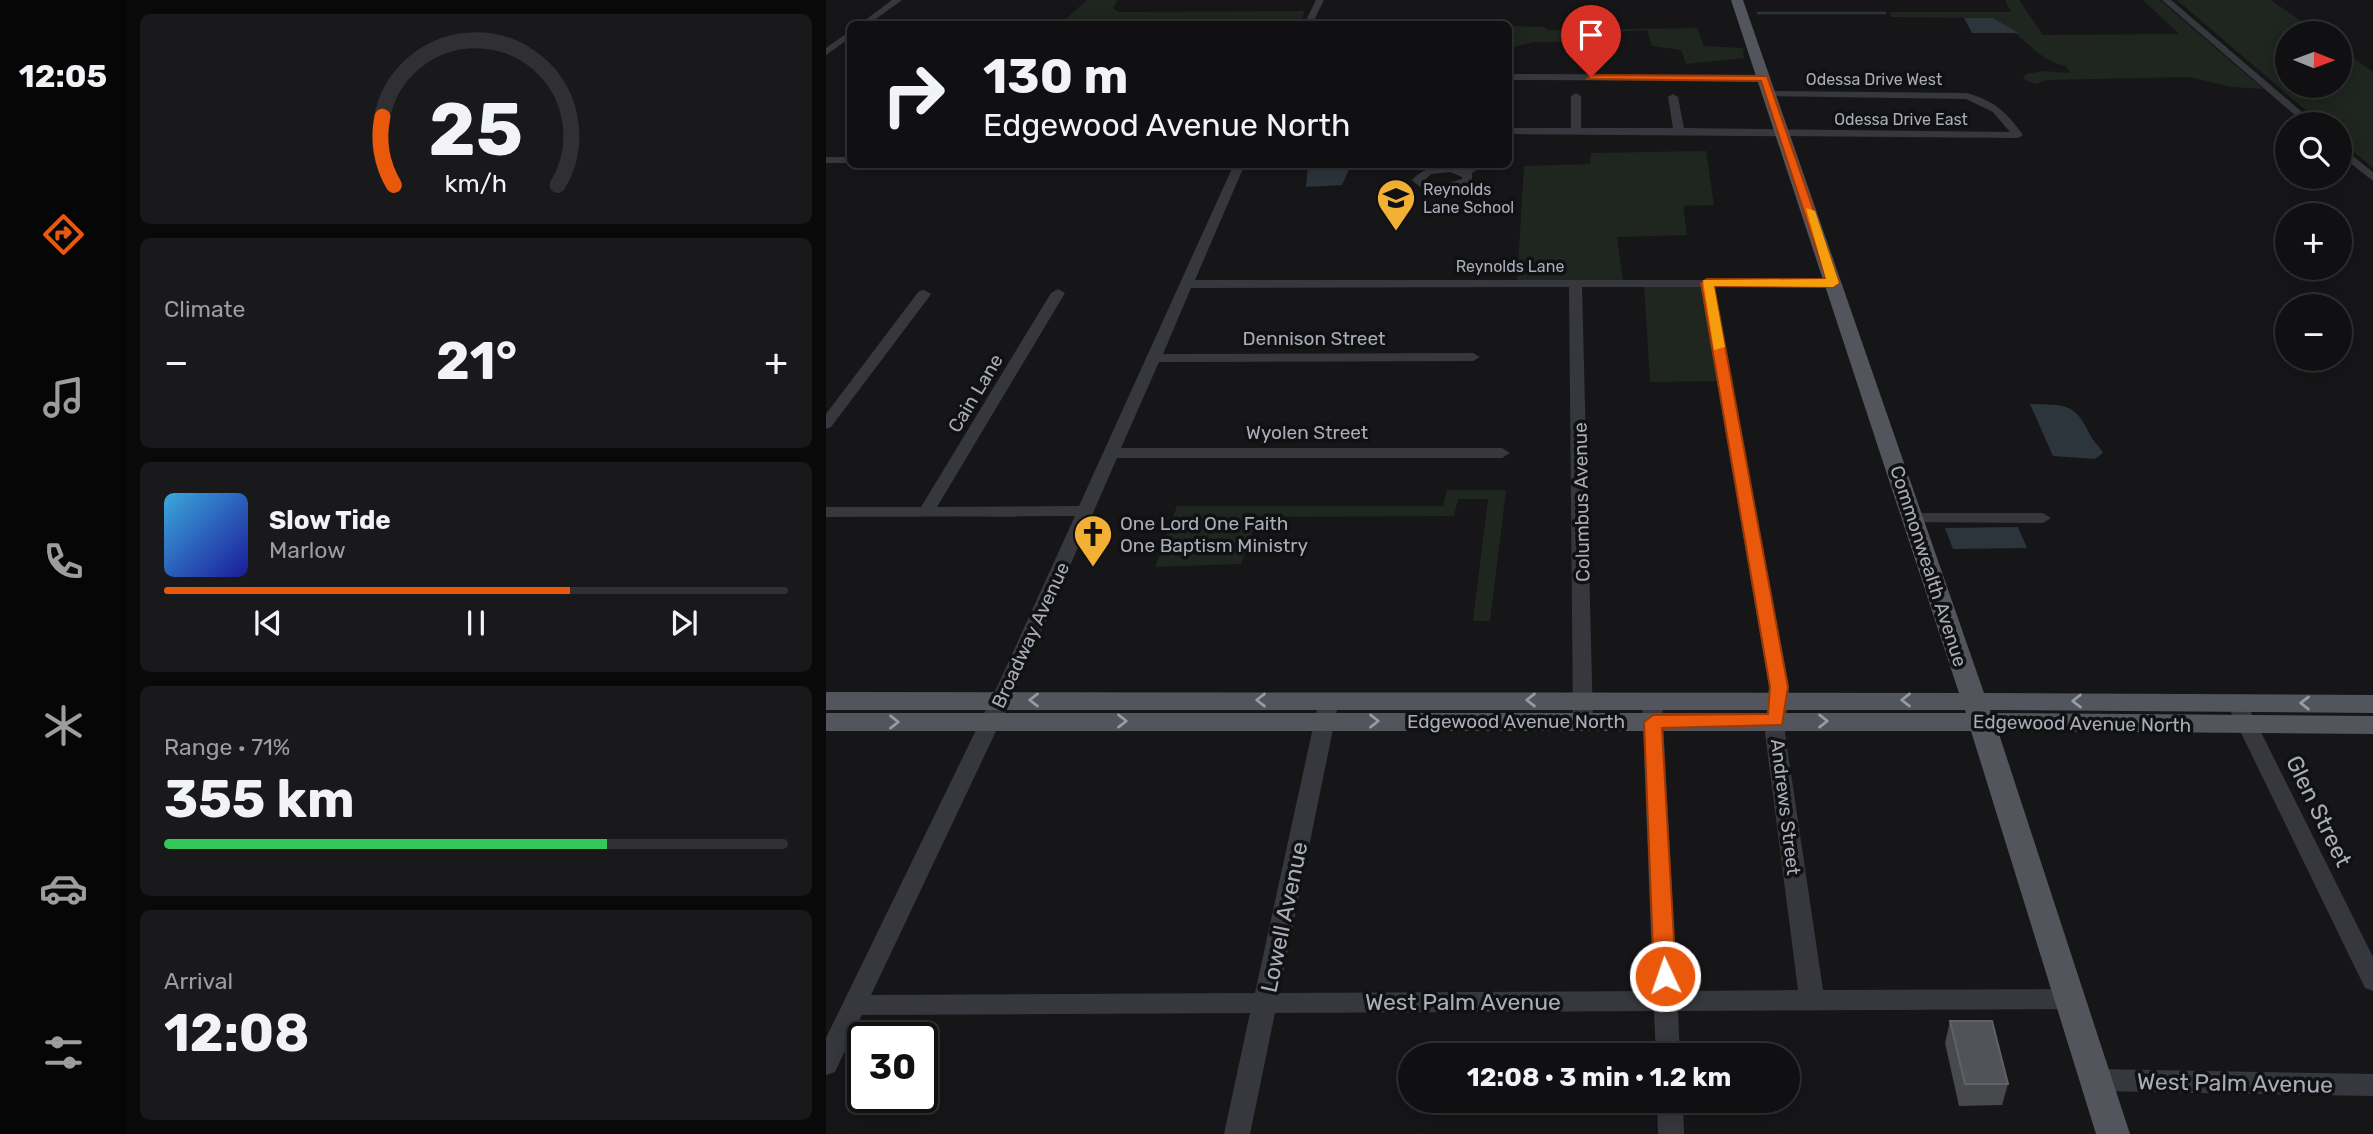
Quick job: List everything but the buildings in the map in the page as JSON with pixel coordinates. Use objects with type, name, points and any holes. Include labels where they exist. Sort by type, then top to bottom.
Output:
[{"type":"main road","name":"Commonwealth Avenue","points":[[1737,0],[1978,712],[2113,1134]]},
{"type":"main road","name":"Edgewood Avenue North","points":[[826,701],[995,711],[1777,710],[2241,714],[2373,725]]},
{"type":"main road","name":"Edgewood Avenue North","points":[[2241,714],[2373,704]]},
{"type":"main road","name":"Edgewood Avenue North","points":[[826,722],[995,711]]},
{"type":"street","points":[[868,21],[898,0]]},
{"type":"street","points":[[1310,21],[1320,0]]},
{"type":"street","points":[[2166,0],[2297,112]]},
{"type":"street","points":[[826,52],[847,36]]},
{"type":"street","name":"Odessa Drive West","points":[[1512,77],[1939,94],[1977,98],[1994,105],[2010,122]]},
{"type":"street","points":[[1576,96],[1576,131]]},
{"type":"street","points":[[1673,97],[1679,131]]},
{"type":"street","points":[[1989,135],[2010,122]]},
{"type":"street","name":"Odessa Drive East","points":[[1512,131],[2018,135],[2010,122]]},
{"type":"street","points":[[826,160],[847,160]]},
{"type":"street","points":[[2352,160],[2373,178]]},
{"type":"street","name":"Broadway Avenue","points":[[826,1063],[995,711],[1087,511],[1238,168]]},
{"type":"street","points":[[1465,172],[1473,168]]},
{"type":"street","name":"Columbus Avenue","points":[[1576,283],[1583,711]]},
{"type":"street","name":"Andrews Street","points":[[1707,283],[1779,687],[1775,733],[1812,1001]]},
{"type":"street","name":"Reynolds Lane","points":[[1187,284],[1833,283]]},
{"type":"street","name":"Cain Lane","points":[[925,513],[1058,293]]},
{"type":"street","points":[[826,424],[925,294]]},
{"type":"street","name":"Dennison Street","points":[[1154,358],[1474,358]]},
{"type":"street","name":"Wyolen Street","points":[[1112,453],[1502,453]]},
{"type":"street","points":[[826,512],[1087,511]]},
{"type":"street","points":[[1913,518],[2043,518]]},
{"type":"street","name":"Lowell Avenue","points":[[1237,1134],[1327,711]]},
{"type":"street","points":[[1653,711],[1668,1043]]},
{"type":"street","name":"Glen Street","points":[[2241,714],[2373,981]]},
{"type":"street","name":"West Palm Avenue","points":[[854,1005],[2072,999]]},
{"type":"street","name":"West Palm Avenue","points":[[2097,1080],[2373,1085]]},
{"type":"street","points":[[1670,1113],[1671,1134]]},
{"type":"shaded area","points":[[1087,0],[1118,0],[1113,8],[1118,12],[1305,11],[1300,21],[1063,21]]},
{"type":"shaded area","points":[[2005,0],[2019,0],[2043,35],[2179,34],[2143,0],[2160,0],[2263,89],[2231,87],[2189,77],[2047,80],[2035,84],[2023,79],[2026,74],[2043,71],[2070,73],[2066,66],[2045,58],[1993,18],[1892,17],[1889,12],[2011,12]]},
{"type":"shaded area","points":[[2177,0],[2271,0],[2301,21],[2275,21],[2275,84]]},
{"type":"shaded area","points":[[1964,18],[1993,18],[2019,33],[1972,33]]},
{"type":"shaded area","points":[[1512,26],[1544,27],[1548,30],[1697,28],[1704,46],[1743,48],[1744,58],[1686,64],[1681,50],[1652,46],[1647,30],[1588,34],[1584,42],[1535,42],[1512,47]]},
{"type":"shaded area","points":[[2352,57],[2373,72],[2373,168],[2352,150],[2352,112],[2308,112],[2292,98],[2352,98]]},
{"type":"shaded area","points":[[1706,151],[1714,205],[1683,206],[1687,235],[1617,237],[1623,280],[1517,281],[1524,166],[1590,164],[1591,153]]},
{"type":"shaded area","points":[[1308,168],[1350,168],[1342,185],[1306,187]]},
{"type":"shaded area","points":[[1644,285],[1700,287],[1703,290],[1718,381],[1650,382]]},
{"type":"shaded area","points":[[2030,404],[2060,406],[2073,411],[2085,424],[2103,453],[2095,459],[2053,456]]},
{"type":"shaded area","points":[[1447,490],[1506,490],[1490,621],[1473,621],[1488,499],[1458,499],[1454,516],[1258,517],[1241,564],[1155,567],[1177,506],[1443,506]]},
{"type":"shaded area","points":[[2018,527],[2027,548],[1953,549],[1945,528]]},
{"type":"waterway","points":[[1758,13],[1885,13]]},
{"type":"slow traffic","points":[[1719,347],[1707,283],[1833,283],[1809,211]]},
{"type":"place","name":"Reynolds Lane School","points":[[1396,232]]},
{"type":"place","name":"One Lord One Faith One Baptism Ministry","points":[[1093,568]]},
{"type":"route","points":[[1591,77],[1764,78],[1833,283],[1707,283],[1779,687],[1776,720],[1653,722],[1665,976]]}]
